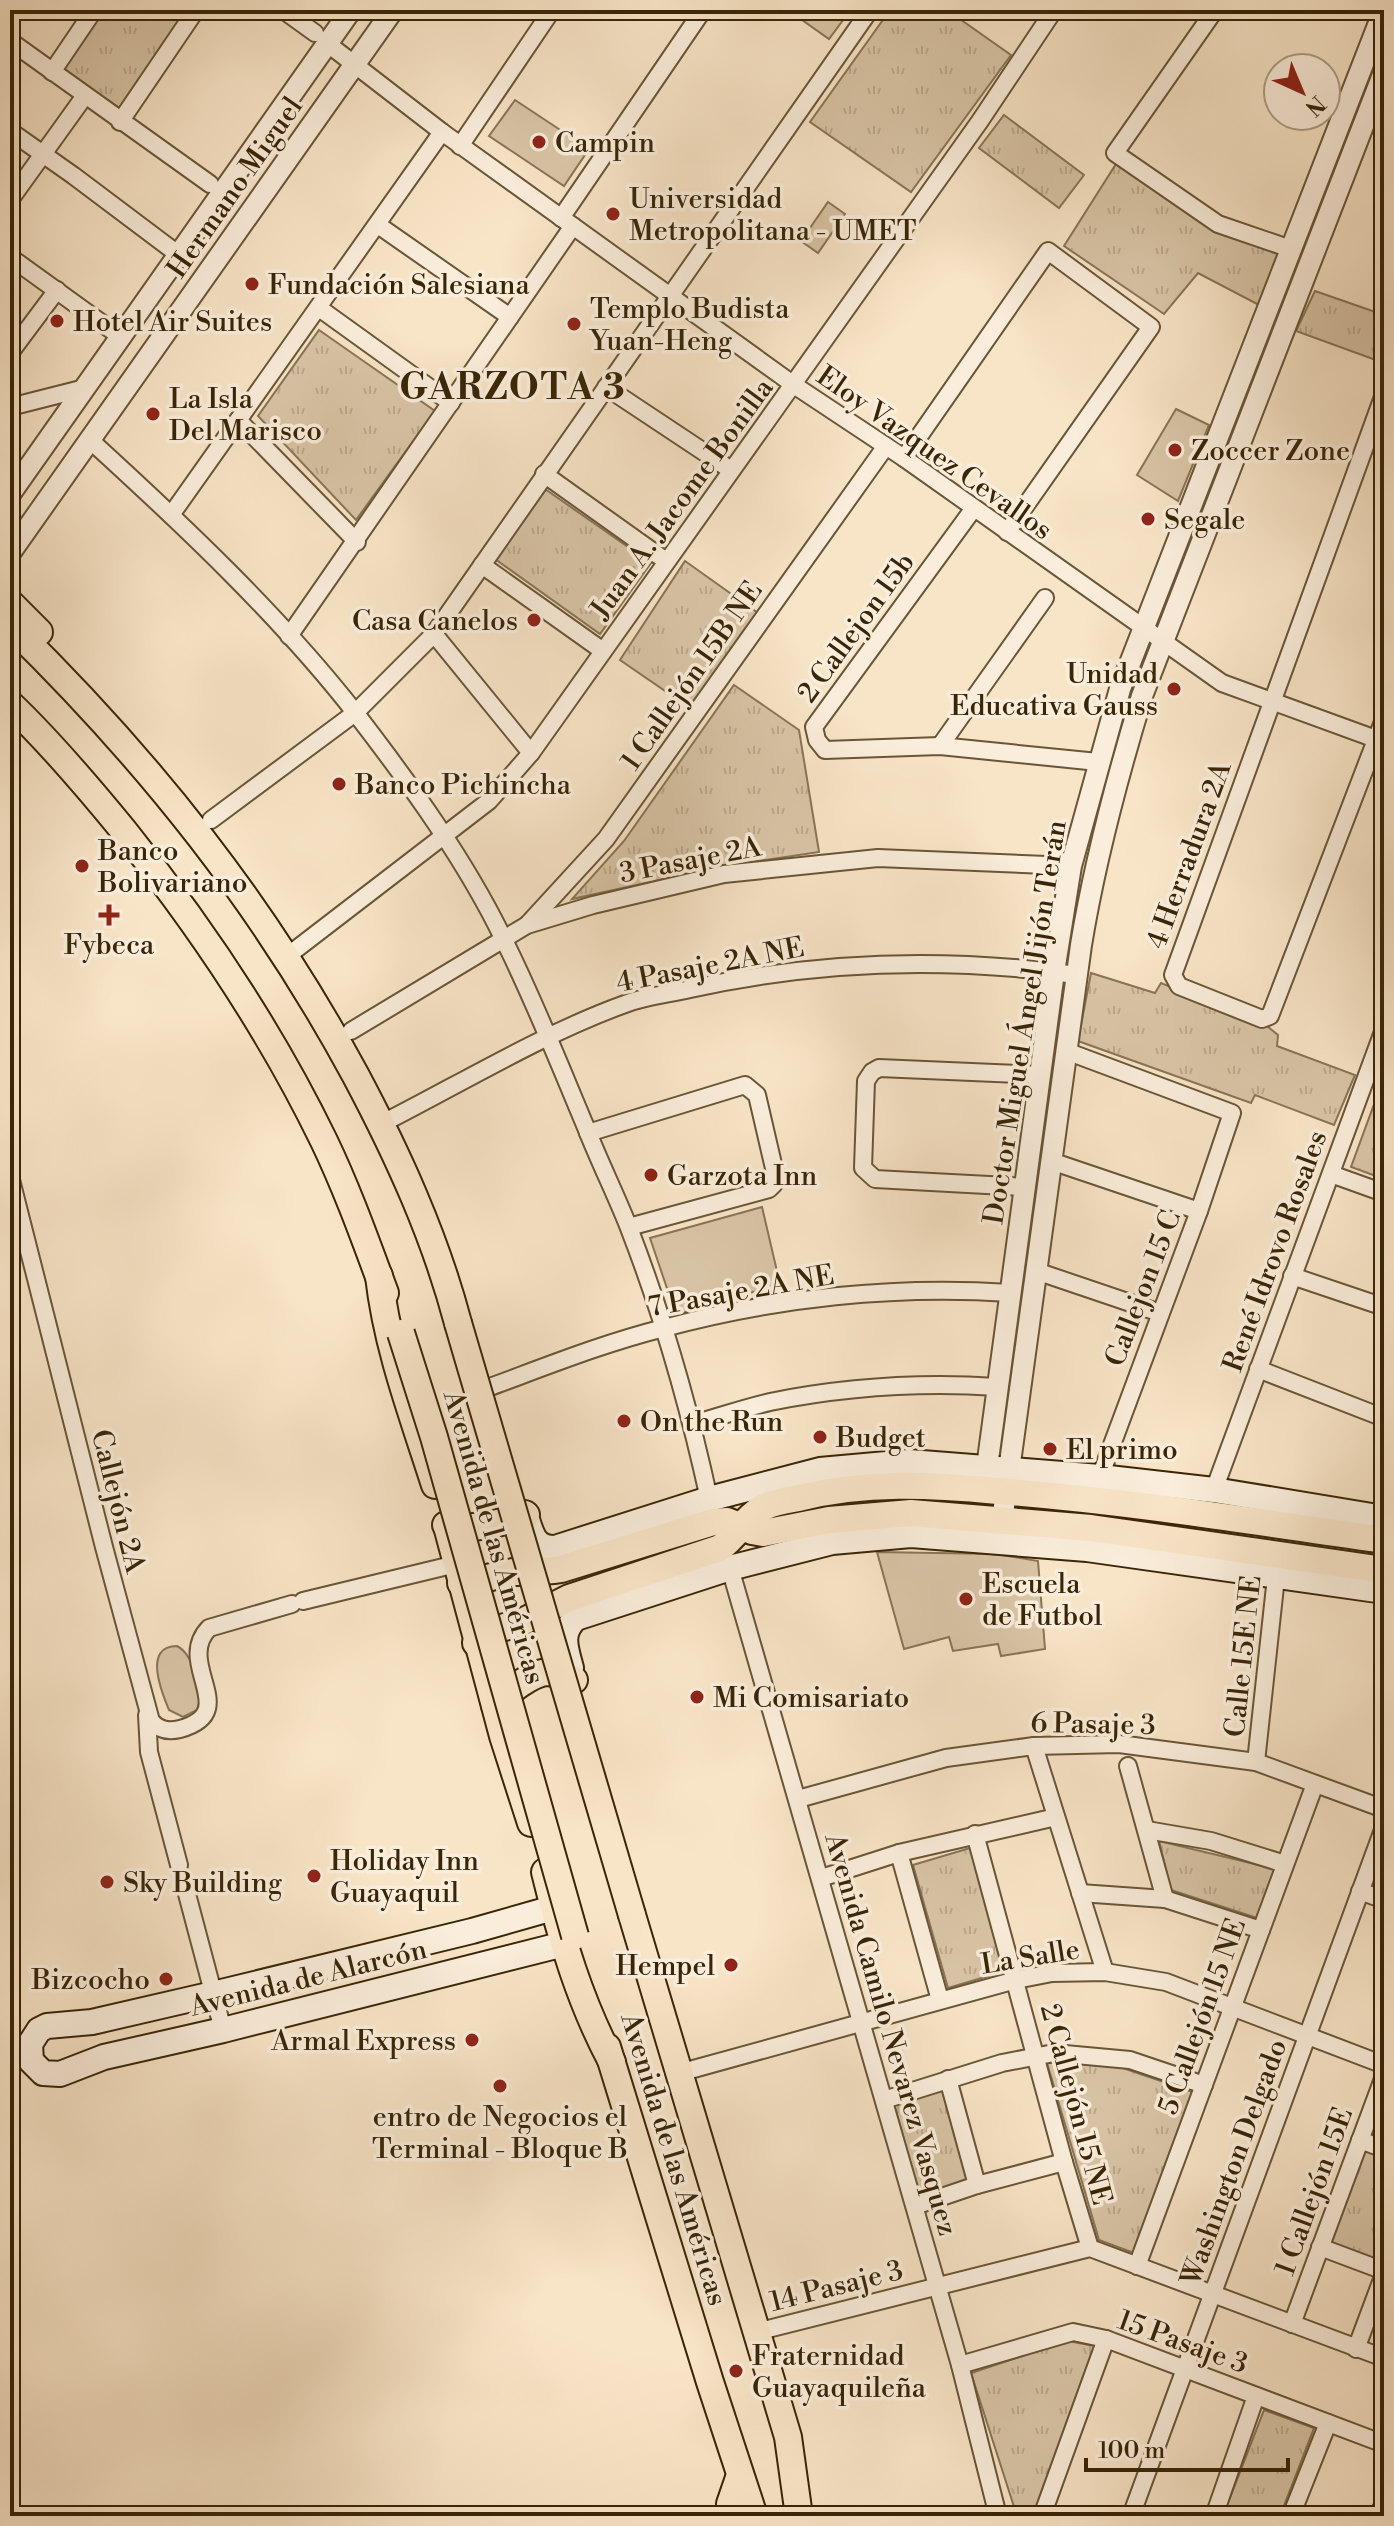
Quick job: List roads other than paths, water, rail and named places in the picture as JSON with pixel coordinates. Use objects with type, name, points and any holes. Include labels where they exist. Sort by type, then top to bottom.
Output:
[{"type":"main road","points":[[10,603],[108,704],[110,708],[106,722]]},
{"type":"main road","name":"Avenida de las Américas","points":[[10,625],[106,722],[206,842],[258,914],[292,965],[377,1116],[427,1227],[448,1284],[788,2437],[797,2505]]},
{"type":"main road","name":"Avenida de las Américas","points":[[10,704],[105,807],[190,917],[286,1069],[348,1195],[401,1333],[434,1437],[570,1940],[612,2062],[754,2516]]},
{"type":"main road","points":[[154,778],[191,795],[211,820],[248,871],[258,914]]},
{"type":"main road","points":[[292,965],[334,1001],[371,1066],[377,1116]]},
{"type":"main road","points":[[379,1276],[383,1314],[446,1525],[476,1643],[538,1847],[553,1908],[570,1940]]},
{"type":"main road","name":"Avenida de las Américas","points":[[448,1284],[463,1303],[532,1535],[538,1545],[545,1549],[555,1548],[709,1499]]},
{"type":"main road","points":[[709,1499],[820,1470],[909,1462],[1096,1499],[1384,1540]]},
{"type":"main road","points":[[476,1643],[495,1630],[524,1621],[569,1598],[720,1548],[765,1506],[824,1492],[910,1484],[1100,1477],[1214,1490],[1384,1518]]},
{"type":"main road","points":[[459,1574],[479,1583],[513,1572],[538,1573],[561,1569],[713,1522],[727,1521],[763,1533],[829,1520],[911,1513],[1099,1529],[1384,1591]]},
{"type":"main road","points":[[446,1525],[493,1525],[526,1515]]},
{"type":"main road","points":[[730,1568],[832,1542],[911,1535],[1278,1566],[1384,1570]]},
{"type":"main road","name":"Avenida de las Américas","points":[[636,1925],[634,1885],[564,1636],[576,1618],[730,1568]]},
{"type":"main road","points":[[495,1705],[506,1692],[538,1674],[552,1672],[574,1680]]},
{"type":"main road","name":"Avenida de Alarcón","points":[[10,2047],[47,2028],[92,2022],[213,1994],[472,1931],[553,1908]]},
{"type":"main road","points":[[472,1931],[480,1964]]},
{"type":"main road","name":"Avenida de Alarcón","points":[[67,2071],[104,2057],[223,2030],[570,1940]]},
{"type":"main road","points":[[47,2028],[70,2030],[78,2043],[77,2059],[67,2071],[52,2075],[43,2073],[31,2061],[30,2044],[47,2028]]},
{"type":"main road","points":[[733,2516],[730,2504],[740,2475]]},
{"type":"main road","points":[[797,2505],[814,2516]]},
{"type":"street","points":[[52,72],[94,10]]},
{"type":"street","points":[[120,122],[196,10]]},
{"type":"street","name":"Eloy Vazquez Cevallos","points":[[283,10],[460,146],[794,385],[904,458],[1222,683],[1381,740]]},
{"type":"street","name":"Hermano Miguel","points":[[10,494],[179,255],[321,38],[351,10]]},
{"type":"street","name":"Hermano Miguel","points":[[10,553],[393,10]]},
{"type":"street","points":[[460,146],[552,10]]},
{"type":"street","points":[[289,636],[510,317],[703,10]]},
{"type":"street","points":[[211,820],[355,713],[434,634],[870,10]]},
{"type":"street","name":"Juan A. Jacome Bonilla","points":[[292,965],[489,801],[531,753],[980,121],[1054,10]]},
{"type":"street","points":[[1215,10],[1115,153],[1218,224],[1291,249]]},
{"type":"street","name":"Doctor Miguel Ángel Jijón Terán","points":[[996,1480],[997,1387],[1054,972],[1071,866],[1098,762],[1120,689],[1291,249],[1376,53],[1384,10]]},
{"type":"street","points":[[10,41],[84,97],[210,184]]},
{"type":"street","name":"Doctor Miguel Ángel Jijón Terán","points":[[991,1519],[1036,1271],[1093,870],[1142,696],[1384,72]]},
{"type":"street","points":[[10,200],[84,97]]},
{"type":"street","points":[[10,131],[179,255]]},
{"type":"street","points":[[171,515],[442,132]]},
{"type":"street","points":[[378,225],[510,317]]},
{"type":"street","points":[[904,458],[1048,251],[1151,327],[1007,532]]},
{"type":"street","points":[[10,257],[121,337]]},
{"type":"street","points":[[10,353],[57,290]]},
{"type":"street","points":[[319,308],[451,403]]},
{"type":"street","points":[[606,387],[731,470]]},
{"type":"street","points":[[10,407],[85,388]]},
{"type":"street","name":"4 Herradura 2A","points":[[1384,394],[1173,975],[1179,986],[1262,1019],[1270,1016],[1381,740],[1384,719]]},
{"type":"street","points":[[238,420],[357,542]]},
{"type":"street","points":[[90,440],[171,515],[289,636],[355,713],[444,836],[503,938],[629,1227],[693,1424],[709,1499]]},
{"type":"street","name":"1 Callejón 15B NE","points":[[527,925],[606,839],[886,446]]},
{"type":"street","points":[[544,474],[666,561]]},
{"type":"street","name":"2 Callejon 15b","points":[[974,508],[814,727],[817,740],[825,750],[940,746],[1098,762]]},
{"type":"street","points":[[482,565],[603,651]]},
{"type":"street","points":[[940,746],[1045,598]]},
{"type":"street","points":[[434,634],[531,753]]},
{"type":"street","name":"3 Pasaje 2A","points":[[351,1031],[527,925],[593,905],[724,874],[878,858],[1071,866]]},
{"type":"street","name":"4 Pasaje 2A NE","points":[[377,1116],[627,1003],[786,971],[924,965],[1076,975]]},
{"type":"street","name":"René Idrovo Rosales","points":[[1214,1490],[1384,1029]]},
{"type":"street","name":"Callejon 15 C","points":[[1066,1051],[1229,1111],[1232,1117],[1100,1477]]},
{"type":"street","points":[[1025,1187],[875,1179],[863,1168],[866,1081],[879,1068],[1040,1075]]},
{"type":"street","points":[[588,1133],[745,1085],[757,1095],[776,1177],[774,1184],[769,1189],[629,1227]]},
{"type":"street","points":[[1051,1161],[1199,1211]]},
{"type":"street","points":[[1331,1174],[1384,1193]]},
{"type":"street","name":"Callejón 2A","points":[[10,1176],[147,1713],[149,1752],[179,1865]]},
{"type":"street","points":[[1036,1271],[1160,1313]]},
{"type":"street","points":[[1292,1276],[1384,1307]]},
{"type":"street","name":"7 Pasaje 2A NE","points":[[490,1387],[565,1358],[663,1328],[745,1310],[888,1293],[1010,1293]]},
{"type":"street","points":[[1258,1369],[1384,1418]]},
{"type":"street","points":[[693,1424],[767,1403],[843,1390],[920,1384],[997,1387]]},
{"type":"street","name":"Calle 15E NE","points":[[1256,1762],[1278,1566]]},
{"type":"street","name":"Avenida Camilo Nevarez Vasquez","points":[[730,1568],[960,2365],[998,2516]]},
{"type":"street","points":[[147,1713],[151,1721],[164,1730],[184,1728],[202,1720],[209,1705],[197,1658],[199,1642],[209,1628],[219,1623],[298,1603],[459,1574]]},
{"type":"street","name":"6 Pasaje 3","points":[[798,1799],[946,1758],[1034,1746],[1119,1744],[1256,1762],[1384,1809]]},
{"type":"street","points":[[1034,1746],[1105,1972]]},
{"type":"street","points":[[1128,1766],[1165,1899]]},
{"type":"street","name":"5 Callejón 15 NE","points":[[1137,2266],[1315,1784]]},
{"type":"street","points":[[821,1878],[899,1853],[1056,1817]]},
{"type":"street","name":"Washington Delgado","points":[[1131,2516],[1384,1827]]},
{"type":"street","points":[[1147,1830],[1211,1841],[1285,1864]]},
{"type":"street","name":"2 Callejón 15 NE","points":[[975,1834],[1090,2248]]},
{"type":"street","points":[[899,1853],[940,2000]]},
{"type":"street","points":[[1360,1891],[1384,1900]]},
{"type":"street","points":[[1080,1893],[1165,1899],[1261,1930]]},
{"type":"street","points":[[187,1894],[223,2030]]},
{"type":"street","name":"La Salle","points":[[679,2073],[1016,1980],[1052,1973],[1105,1972],[1166,1982],[1384,2065]]},
{"type":"street","points":[[884,2100],[1002,2063],[1054,2053],[1130,2060],[1204,2085]]},
{"type":"street","name":"1 Callejón 15E","points":[[1292,2324],[1384,2076]]},
{"type":"street","points":[[948,2079],[977,2185]]},
{"type":"street","points":[[1360,2140],[1384,2149]]},
{"type":"street","points":[[915,2206],[977,2185],[1064,2162]]},
{"type":"street","points":[[1320,2247],[1384,2272],[1356,2349]]},
{"type":"street","points":[[1090,2248],[1384,2358]]},
{"type":"street","name":"14 Pasaje 3","points":[[756,2332],[1090,2248]]},
{"type":"street","name":"15 Pasaje 3","points":[[960,2365],[1073,2332],[1106,2339],[1384,2444]]},
{"type":"street","points":[[1042,2516],[1106,2339]]},
{"type":"street","points":[[1214,2516],[1256,2396]]},
{"type":"street","points":[[1291,2516],[1328,2423]]},
{"type":"tunnel","points":[[179,1865],[187,1894]]},
{"type":"place","name":"Campin","points":[[539,142]]},
{"type":"place","name":"Universidad Metropolitana - UMET","points":[[613,214]]},
{"type":"place","name":"Fundación Salesiana","points":[[252,284]]},
{"type":"place","name":"Hotel Air Suites","points":[[57,321]]},
{"type":"place","name":"Templo Budista Yuan-Heng","points":[[574,324]]},
{"type":"place","name":"La Isla Del Marisco","points":[[153,414]]},
{"type":"place","name":"Zoccer Zone","points":[[1175,450]]},
{"type":"place","name":"Segale","points":[[1148,519]]},
{"type":"place","name":"Casa Canelos","points":[[534,620]]},
{"type":"place","name":"Unidad Educativa Gauss","points":[[1174,689]]},
{"type":"place","name":"Banco Pichincha","points":[[339,784]]},
{"type":"place","name":"Banco Bolivariano","points":[[82,866]]},
{"type":"place","name":"Fybeca","points":[[109,915]]},
{"type":"place","name":"Garzota Inn","points":[[651,1175]]},
{"type":"place","name":"On the Run","points":[[624,1421]]},
{"type":"place","name":"Budget","points":[[820,1437]]},
{"type":"place","name":"El primo","points":[[1050,1449]]},
{"type":"place","name":"Escuela de Futbol","points":[[966,1599]]},
{"type":"place","name":"Mi Comisariato","points":[[697,1697]]},
{"type":"place","name":"Holiday Inn Guayaquil","points":[[314,1876]]},
{"type":"place","name":"Sky Building","points":[[107,1882]]},
{"type":"place","name":"Hempel","points":[[731,1965]]},
{"type":"place","name":"Bizcocho","points":[[166,1979]]},
{"type":"place","name":"Armal Express","points":[[472,2040]]},
{"type":"place","name":"entro de Negocios el Terminal - Bloque B","points":[[500,2086]]},
{"type":"place","name":"Fraternidad Guayaquileña","points":[[736,2371]]},
{"type":"district","name":"GARZOTA 3","points":[[513,386]]}]
